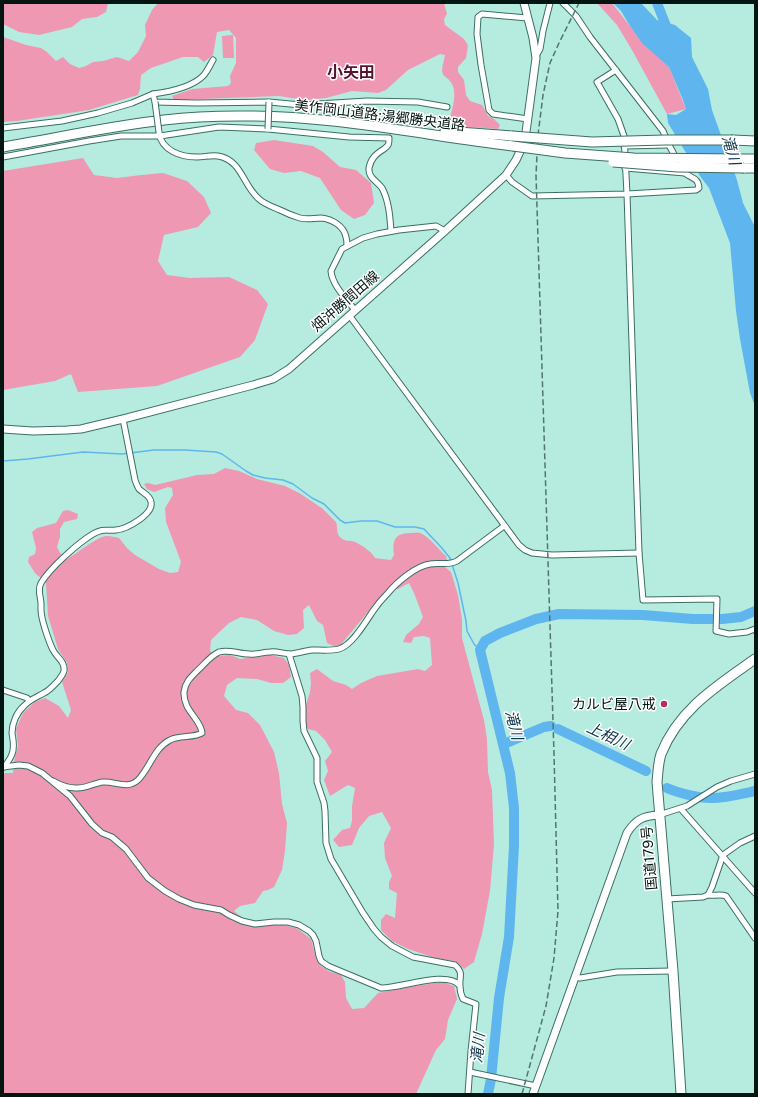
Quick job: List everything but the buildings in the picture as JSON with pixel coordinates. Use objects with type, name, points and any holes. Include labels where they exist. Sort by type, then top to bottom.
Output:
[{"type":"highway","name":"美作岡山道路;湯郷勝央道路","points":[[3,147],[165,120],[240,116],[284,117],[380,126],[478,142],[583,154],[634,158],[755,159]]},
{"type":"highway","points":[[380,126],[592,142],[665,140],[755,141]]},
{"type":"highway","points":[[583,154],[601,161],[634,164],[678,167],[755,168]]},
{"type":"highway","name":"国道179号","points":[[682,1094],[659,814],[657,782],[660,756],[670,736],[688,712],[709,692],[755,659]]},
{"type":"main road","name":"畑沖勝間田線","points":[[3,429],[33,431],[80,429],[274,379],[288,369],[445,231],[506,175],[516,160],[523,145],[536,58],[533,38],[524,3]]},
{"type":"main road","points":[[533,1094],[627,833],[633,824],[642,818],[659,814]]},
{"type":"street","points":[[536,58],[540,49],[550,3]]},
{"type":"street","points":[[563,3],[576,16],[663,131],[685,173]]},
{"type":"street","points":[[528,18],[482,14],[478,17],[477,34],[489,110],[493,114],[528,119]]},
{"type":"street","points":[[3,128],[62,120],[98,113],[132,103],[153,94],[181,88],[195,82],[203,76],[213,60]]},
{"type":"street","points":[[616,70],[597,82],[618,119],[624,136],[638,553],[643,600],[717,599],[716,631],[729,634],[747,632],[755,629]]},
{"type":"street","points":[[153,94],[160,134],[164,145],[170,150],[189,156],[220,156],[227,159],[234,163],[240,170],[259,200],[301,218],[322,218],[341,226],[346,236],[347,246]]},
{"type":"street","points":[[155,102],[269,102],[301,105],[367,101],[418,102],[447,107]]},
{"type":"street","points":[[268,129],[269,102]]},
{"type":"street","points":[[3,157],[121,136],[160,134],[219,127],[268,129],[349,137],[389,138],[389,144],[374,155],[369,168],[372,178],[382,188],[386,197],[391,231]]},
{"type":"street","points":[[624,146],[669,145]]},
{"type":"street","points":[[506,175],[512,182],[532,196],[627,194],[696,190],[699,188],[697,181],[685,173],[625,168]]},
{"type":"street","points":[[355,310],[331,275],[331,271],[342,249],[363,238],[391,231],[436,226],[445,231]]},
{"type":"street","points":[[349,315],[504,526],[519,545],[525,550],[532,553],[552,555],[638,553]]},
{"type":"street","points":[[4,767],[12,754],[14,746],[12,732],[13,724],[19,712],[29,701],[50,690],[64,672],[62,661],[54,652],[42,619],[39,594],[40,584],[64,557],[89,536],[101,530],[117,530],[125,527],[143,517],[148,513],[151,507],[152,502],[150,498],[140,489],[135,480],[122,419]]},
{"type":"street","points":[[53,781],[61,785],[76,788],[102,782],[112,782],[126,785],[132,784],[138,780],[164,744],[171,740],[188,735],[197,736],[202,733],[202,728],[186,704],[184,694],[185,686],[189,679],[218,652],[227,651],[248,654],[271,652],[289,654],[310,650],[340,649],[345,646],[363,627],[373,611],[398,582],[422,566],[457,562],[504,526]]},
{"type":"street","points":[[289,654],[302,696],[304,707],[304,731],[317,758],[317,782],[324,803],[326,844],[332,859],[363,912],[381,937],[392,946],[413,957],[455,965],[461,972],[459,985],[460,993],[463,999],[476,1004],[468,1094]]},
{"type":"street","points":[[3,690],[27,698],[29,701]]},
{"type":"street","points":[[4,767],[19,765],[28,766],[42,773],[53,781],[70,796],[92,824],[102,833],[112,837],[126,849],[148,878],[178,899],[194,905],[222,910],[242,921],[255,924],[288,922],[300,925],[313,935],[321,961],[328,966],[381,988],[386,989],[414,982],[437,980],[452,980],[459,985]]},
{"type":"street","points":[[659,814],[681,808],[717,787],[755,774]]},
{"type":"street","points":[[681,808],[755,893]]},
{"type":"street","points":[[708,895],[722,855],[740,843],[755,836]]},
{"type":"street","points":[[667,899],[724,895],[755,938]]},
{"type":"street","points":[[575,977],[580,978],[617,972],[673,971]]},
{"type":"street","points":[[471,1072],[536,1086]]},
{"type":"shaded area","points":[[3,3],[108,3],[106,12],[97,17],[82,19],[72,27],[39,35],[19,32],[3,24]]},
{"type":"shaded area","points":[[158,3],[444,3],[447,14],[444,19],[445,25],[464,39],[468,45],[466,58],[458,67],[458,72],[464,80],[466,95],[470,101],[482,105],[488,116],[500,125],[498,129],[456,126],[450,117],[454,99],[454,89],[442,71],[445,55],[440,54],[408,70],[386,90],[378,93],[352,91],[326,98],[304,100],[279,96],[174,100],[172,96],[192,89],[228,86],[231,83],[230,76],[236,63],[236,38],[229,30],[217,32],[213,55],[204,62],[198,57],[183,57],[151,68],[141,75],[138,95],[89,110],[3,122],[3,37],[26,45],[41,48],[56,61],[63,57],[70,64],[79,68],[93,62],[117,57],[129,61],[138,52],[146,36],[145,25],[152,10]]},
{"type":"shaded area","points":[[597,3],[612,3],[633,30],[669,67],[686,109],[667,114],[617,25]]},
{"type":"shaded area","points":[[233,35],[234,58],[223,58],[222,36]]},
{"type":"shaded area","points":[[274,140],[313,146],[323,152],[340,167],[356,170],[371,183],[374,203],[365,215],[354,219],[341,210],[320,178],[301,171],[284,173],[270,169],[254,150],[256,143]]},
{"type":"shaded area","points":[[83,158],[94,175],[117,178],[163,173],[187,181],[204,197],[211,213],[198,227],[164,235],[158,261],[167,275],[190,278],[229,277],[257,290],[268,304],[255,340],[240,357],[157,386],[78,392],[71,374],[55,381],[3,390],[3,171]]},
{"type":"shaded area","points":[[225,468],[239,471],[257,479],[285,486],[301,494],[323,509],[336,522],[338,534],[342,539],[361,545],[375,558],[391,560],[394,555],[393,546],[395,539],[401,534],[405,533],[420,533],[434,543],[446,556],[447,560],[444,562],[445,567],[451,572],[458,595],[462,619],[462,638],[484,720],[487,739],[488,772],[492,790],[494,844],[490,891],[482,934],[474,962],[464,969],[455,961],[438,959],[408,949],[392,941],[381,930],[381,920],[386,914],[395,918],[397,893],[389,889],[389,882],[392,876],[385,858],[384,843],[391,828],[382,812],[369,816],[359,828],[352,845],[339,847],[333,840],[342,830],[350,828],[355,788],[348,785],[330,796],[324,780],[328,771],[325,761],[332,752],[325,740],[316,731],[308,729],[304,720],[310,692],[310,673],[317,669],[333,681],[346,685],[352,689],[377,676],[418,669],[425,671],[432,665],[430,638],[424,636],[414,637],[411,643],[403,642],[406,635],[419,624],[423,617],[409,583],[398,589],[388,588],[338,648],[327,643],[323,625],[317,621],[309,605],[303,610],[304,628],[297,634],[288,635],[274,631],[257,620],[241,617],[229,623],[211,640],[210,651],[217,656],[230,655],[240,659],[270,655],[284,658],[289,665],[291,677],[283,683],[271,683],[257,679],[237,678],[227,685],[224,696],[236,710],[248,713],[260,725],[274,752],[279,773],[282,804],[287,823],[282,870],[274,887],[263,891],[255,903],[240,906],[234,911],[245,920],[262,925],[281,924],[298,929],[311,939],[319,964],[328,971],[341,975],[345,982],[346,998],[352,1009],[364,1008],[378,993],[443,982],[454,986],[457,999],[448,1020],[445,1039],[436,1050],[416,1094],[3,1094],[3,773],[13,773],[14,761],[18,746],[16,729],[23,713],[35,702],[45,698],[59,706],[68,718],[71,710],[62,682],[68,673],[67,663],[58,649],[48,616],[46,583],[35,573],[28,562],[29,557],[35,554],[36,548],[32,532],[37,528],[56,523],[63,511],[68,510],[78,514],[77,519],[64,522],[60,529],[60,537],[57,547],[60,553],[67,559],[102,537],[111,536],[119,538],[135,555],[159,569],[170,573],[178,572],[181,562],[166,522],[165,508],[173,495],[172,488],[168,487],[154,492],[147,489],[144,484],[148,483],[155,485],[197,475],[214,474]]},
{"type":"water","points":[[613,3],[641,3],[657,20],[675,25],[691,38],[692,57],[708,89],[712,110],[737,180],[743,203],[755,227],[755,406],[750,393],[740,339],[730,243],[709,188],[700,176],[668,123],[667,114],[676,115],[686,109],[683,100],[669,67],[642,43],[621,11]]},
{"type":"waterway","points":[[657,3],[668,31],[667,34]]},
{"type":"waterway","points":[[3,461],[83,452],[122,454],[154,450],[216,452],[222,454],[253,475],[283,480],[293,484],[312,498],[324,504],[345,523],[377,521],[395,527],[415,527],[424,529],[450,558],[458,583],[467,631],[474,644],[480,650]]},
{"type":"waterway","name":"滝川","points":[[488,1094],[491,1079],[499,998],[509,937],[514,846],[514,808],[510,773],[480,650],[485,641],[500,633],[536,619],[559,614],[643,615],[693,619],[722,619],[741,617],[755,611]]},
{"type":"waterway","name":"上相川","points":[[504,744],[544,727],[551,726]]},
{"type":"waterway","name":"上相川","points":[[558,729],[646,771]]},
{"type":"waterway","name":"上相川","points":[[667,788],[688,795],[711,798],[727,797],[755,791]]},
{"type":"railway","points":[[522,1094],[546,1006],[554,958],[558,911],[536,175],[538,135],[543,95],[550,63],[579,3]]},
{"type":"place","name":"カルビ屋八戒","points":[[664,704]]},
{"type":"district","name":"小矢田","points":[[351,72]]}]
